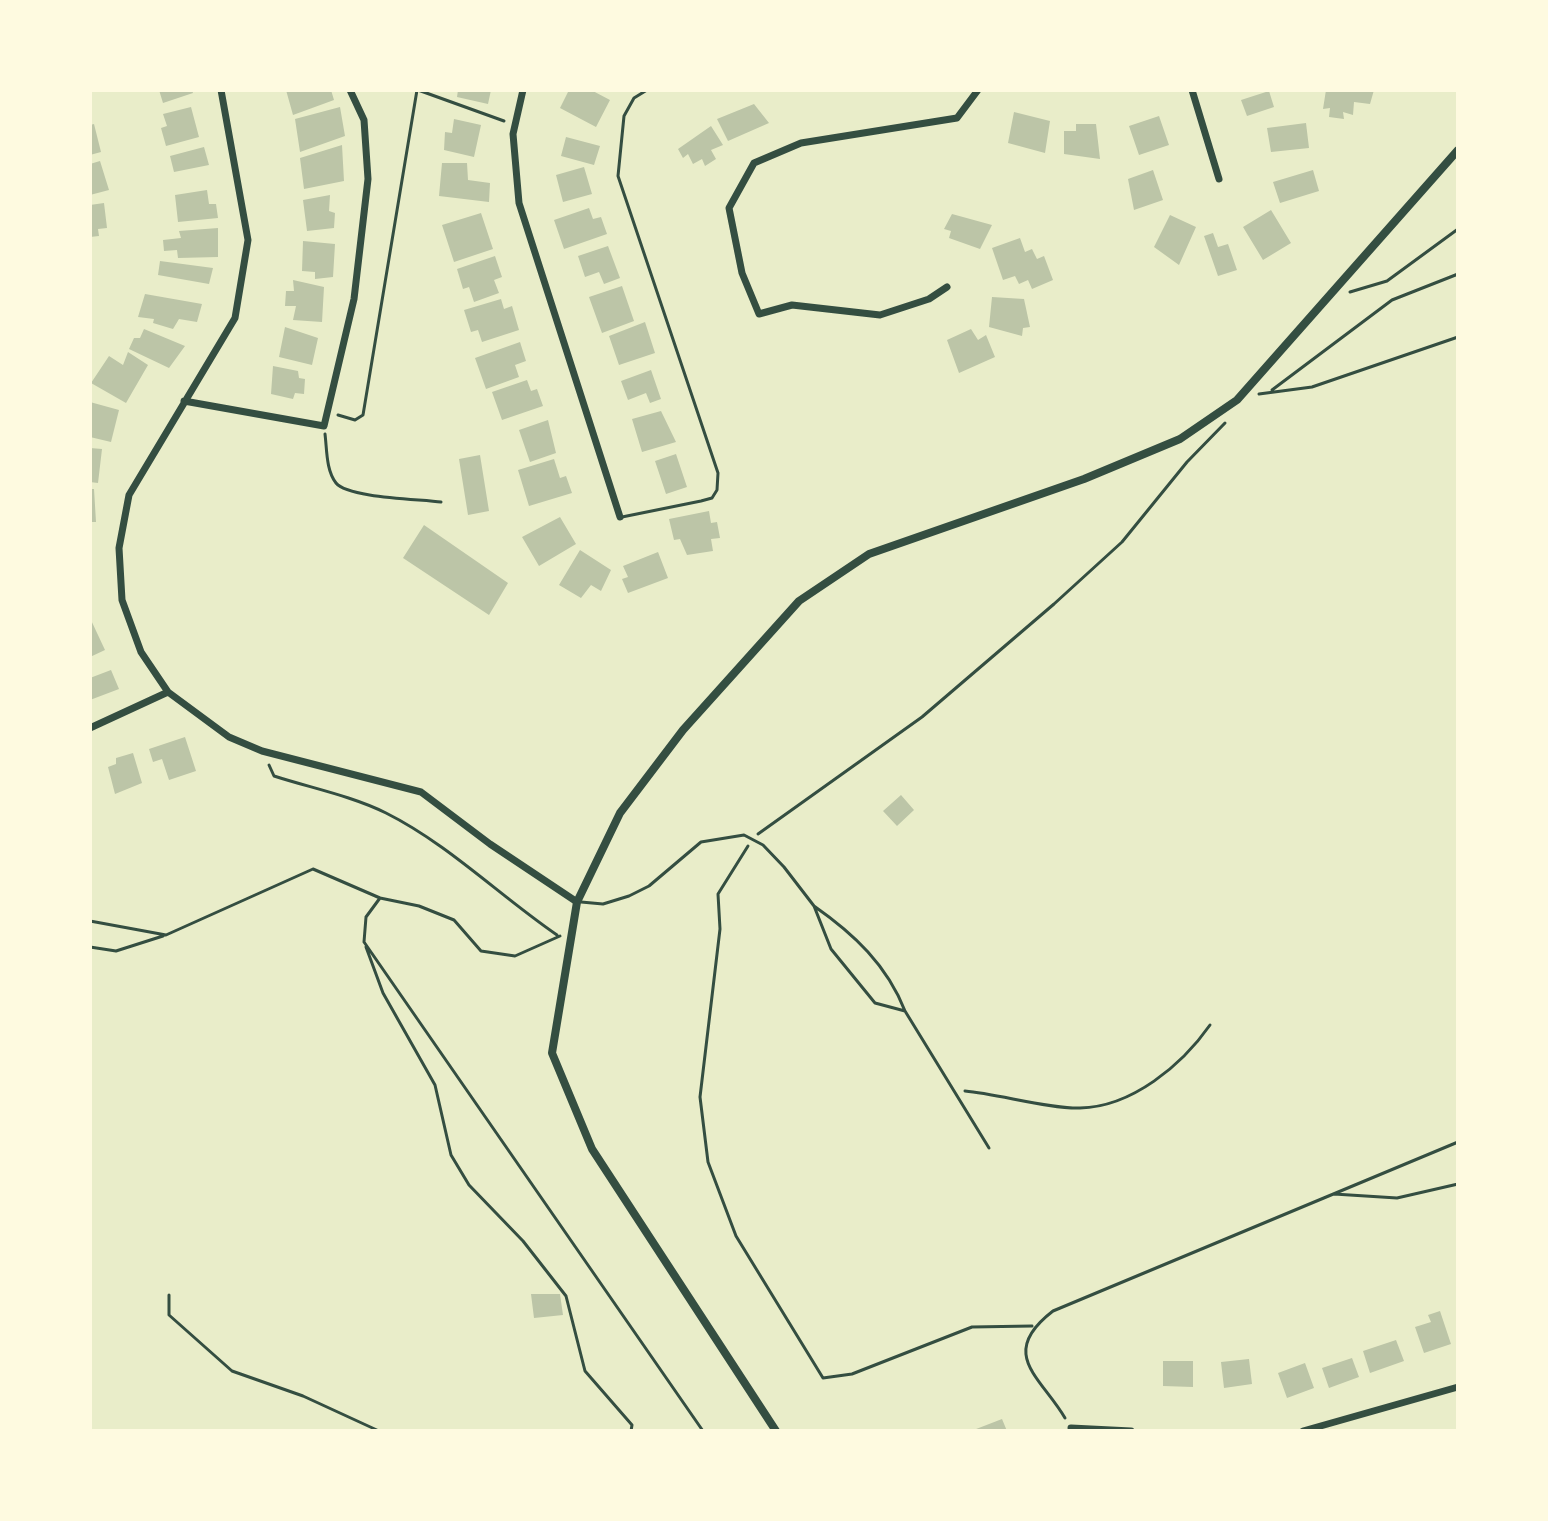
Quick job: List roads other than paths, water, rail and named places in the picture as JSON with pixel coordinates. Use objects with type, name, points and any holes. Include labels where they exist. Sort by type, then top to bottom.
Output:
[{"type":"street","points":[[221,90],[248,240],[235,318],[129,495],[119,548],[122,600],[141,652],[168,692],[229,737],[262,751],[421,792],[490,844],[577,902]]},
{"type":"street","points":[[184,401],[324,426],[354,299],[368,179],[364,120],[350,90]]},
{"type":"street","points":[[523,90],[515,125],[519,203],[620,517]]},
{"type":"street","points":[[947,287],[929,299],[880,315],[792,305],[759,314],[742,273],[729,208],[754,163],[801,143],[957,118],[978,90]]},
{"type":"street","points":[[1192,90],[1219,179]]},
{"type":"street","points":[[776,1431],[592,1149],[552,1053],[577,902],[620,813],[683,730],[799,601],[869,554],[1084,479],[1180,439],[1237,400],[1458,150]]},
{"type":"street","points":[[90,728],[168,692]]},
{"type":"street","points":[[1303,1431],[1458,1387]]},
{"type":"street","points":[[1071,1428],[1131,1431]]},
{"type":"lane","points":[[620,517],[712,498],[717,490],[718,473],[706,434],[618,176],[624,116],[634,98],[647,90]]},
{"type":"lane","points":[[577,902],[603,904],[629,896],[649,886],[701,842],[744,835],[784,867],[814,906],[831,949],[875,1003],[905,1011]]},
{"type":"lane","points":[[814,906],[846,928],[894,983],[905,1011],[989,1148]]},
{"type":"lane","points":[[169,1295],[169,1315],[232,1371],[303,1396],[379,1431]]}]
